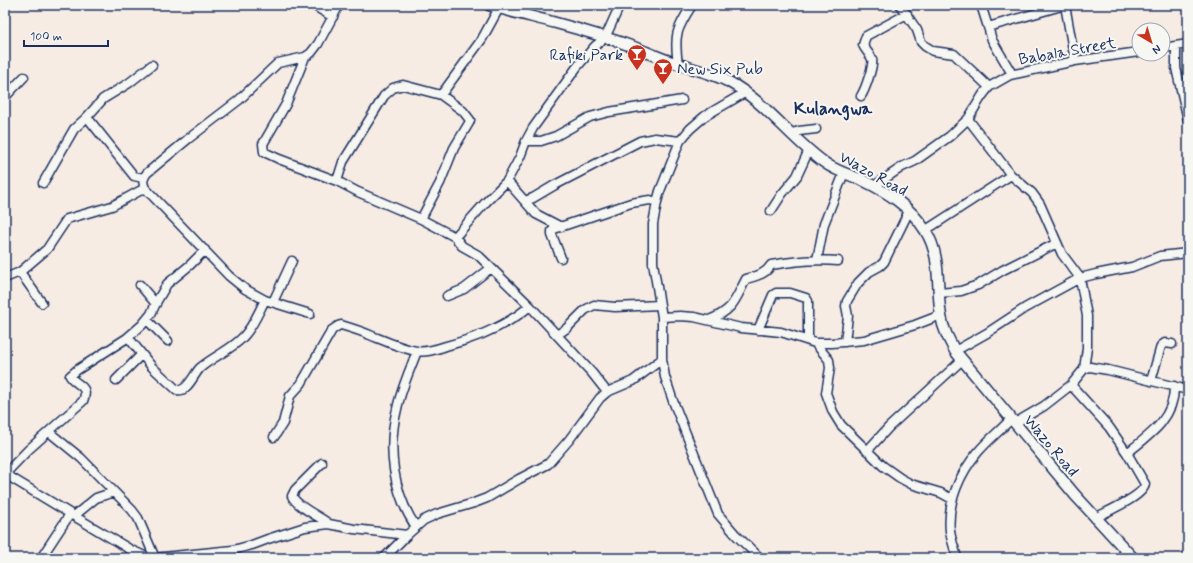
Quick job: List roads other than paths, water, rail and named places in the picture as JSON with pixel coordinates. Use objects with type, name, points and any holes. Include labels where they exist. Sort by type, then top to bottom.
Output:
[{"type":"main road","name":"Wazo Road","points":[[494,7],[556,23],[634,47],[678,64],[710,73],[730,82],[746,92],[826,164],[874,186],[897,199],[909,210],[926,230],[932,241],[937,264],[941,316],[947,337],[961,361],[1013,421],[1045,461],[1133,558]]},
{"type":"street","points":[[313,5],[333,18]]},
{"type":"street","points":[[143,178],[188,139],[239,100],[278,63],[305,57],[312,53],[339,5]]},
{"type":"street","points":[[455,237],[507,181],[533,128],[577,67],[595,46],[605,38],[620,5]]},
{"type":"street","points":[[678,64],[675,42],[682,21],[692,5]]},
{"type":"street","points":[[900,5],[917,30],[921,42],[925,46],[933,51],[954,54],[989,87]]},
{"type":"street","points":[[981,5],[992,40],[1012,74]]},
{"type":"street","points":[[988,27],[1065,5],[1075,61]]},
{"type":"street","points":[[441,95],[482,39],[494,7]]},
{"type":"street","points":[[861,96],[873,62],[863,45],[866,36],[887,24],[898,20],[906,14]]},
{"type":"street","points":[[1171,47],[1188,44]]},
{"type":"street","points":[[1176,46],[1176,68],[1188,120]]},
{"type":"street","name":"Babala Street","points":[[874,186],[950,136],[968,119],[989,87],[1012,74],[1075,61],[1131,53]]},
{"type":"street","points":[[305,57],[286,104],[263,144],[264,152],[279,160],[337,181],[358,192],[421,219],[455,237],[462,246],[478,255],[530,306],[592,373],[607,392]]},
{"type":"street","points":[[43,183],[74,129],[103,99],[129,83],[152,65]]},
{"type":"street","points":[[5,98],[24,77]]},
{"type":"street","points":[[337,181],[343,162],[384,96],[393,88],[403,85],[441,95],[463,111],[470,120],[454,148],[440,183],[421,219]]},
{"type":"street","points":[[746,92],[705,116],[690,128],[680,142],[657,202],[653,224],[653,263],[662,317],[662,360],[665,377],[673,401],[718,514],[736,535],[760,558]]},
{"type":"street","points":[[526,141],[541,141],[556,136],[590,117],[609,112],[682,100]]},
{"type":"street","points":[[87,116],[134,176],[143,178]]},
{"type":"street","points":[[957,558],[950,531],[952,499],[967,468],[978,452],[1013,421],[1028,416],[1044,406],[1071,384],[1084,369],[1087,348],[1086,316],[1080,278],[1069,264],[1057,243],[1040,204],[1032,193],[1010,175],[968,119]]},
{"type":"street","points":[[792,133],[816,129]]},
{"type":"street","points":[[525,201],[640,141],[655,138],[680,142]]},
{"type":"street","points":[[771,211],[782,194],[797,176],[809,150]]},
{"type":"street","points":[[817,260],[824,224],[844,173]]},
{"type":"street","points":[[926,230],[1010,175]]},
{"type":"street","points":[[143,178],[145,188],[229,276],[245,289],[269,301],[310,314]]},
{"type":"street","points":[[507,181],[536,214],[561,227]]},
{"type":"street","points":[[5,278],[20,272],[46,249],[67,219],[112,206],[145,188]]},
{"type":"street","points":[[561,258],[552,232],[561,227],[631,203],[650,200],[657,202]]},
{"type":"street","points":[[845,342],[848,316],[846,306],[847,301],[858,283],[869,272],[884,262],[909,210]]},
{"type":"street","points":[[939,293],[961,291],[978,285],[1003,270],[1057,243]]},
{"type":"street","points":[[149,558],[131,550],[5,474],[28,450],[81,403],[85,397],[84,388],[72,380],[70,376],[76,370],[128,337],[142,325],[151,314],[167,284],[205,250]]},
{"type":"street","points":[[955,351],[987,333],[1025,308],[1080,278],[1132,267],[1160,256],[1188,253]]},
{"type":"street","points":[[128,337],[152,367],[177,390],[181,391],[185,389],[200,369],[245,336],[269,301],[292,260]]},
{"type":"street","points":[[709,320],[720,316],[732,306],[746,279],[758,276],[768,271],[771,265],[792,261],[838,261]]},
{"type":"street","points":[[447,296],[464,289],[491,268]]},
{"type":"street","points":[[20,272],[42,303]]},
{"type":"street","points":[[140,285],[156,304]]},
{"type":"street","points":[[758,330],[773,295],[776,293],[790,293],[806,298],[808,301],[811,341],[829,360],[830,368],[826,393],[833,412],[841,425],[883,466],[900,478],[911,484],[941,493],[952,499]]},
{"type":"street","points":[[557,335],[567,328],[585,310],[594,305],[615,308],[660,305]]},
{"type":"street","points":[[274,437],[283,423],[290,396],[301,384],[332,330],[338,326],[341,325],[400,347],[417,351],[430,350],[452,345],[493,331],[517,317],[530,306]]},
{"type":"street","points":[[662,317],[680,316],[709,320],[741,328],[781,332],[811,341],[845,342],[864,340],[941,316]]},
{"type":"street","points":[[147,320],[168,340]]},
{"type":"street","points":[[1151,380],[1161,346],[1165,343],[1172,344]]},
{"type":"street","points":[[416,527],[407,514],[400,497],[395,474],[393,441],[397,408],[417,351]]},
{"type":"street","points":[[116,380],[141,354]]},
{"type":"street","points":[[384,558],[424,520],[437,514],[487,498],[548,464],[569,440],[600,398],[607,392],[633,382],[662,360]]},
{"type":"street","points":[[867,451],[889,427],[961,361]]},
{"type":"street","points":[[1084,369],[1096,367],[1188,390]]},
{"type":"street","points":[[1071,384],[1096,412],[1127,453],[1143,479],[1144,487],[1141,491],[1096,518]]},
{"type":"street","points":[[1127,453],[1163,422],[1172,404],[1174,386]]},
{"type":"street","points":[[49,432],[81,458],[132,510],[138,518],[154,558],[233,550],[305,527],[329,524],[354,529],[407,535]]},
{"type":"street","points":[[322,463],[295,490],[292,496],[293,499],[306,509],[329,524]]},
{"type":"street","points":[[41,558],[72,515],[96,498],[114,492]]},
{"type":"place","name":"Rafiki Park","points":[[637,71]]},
{"type":"place","name":"New Six Pub","points":[[663,85]]},
{"type":"district","name":"Kulangwa","points":[[833,108]]}]
